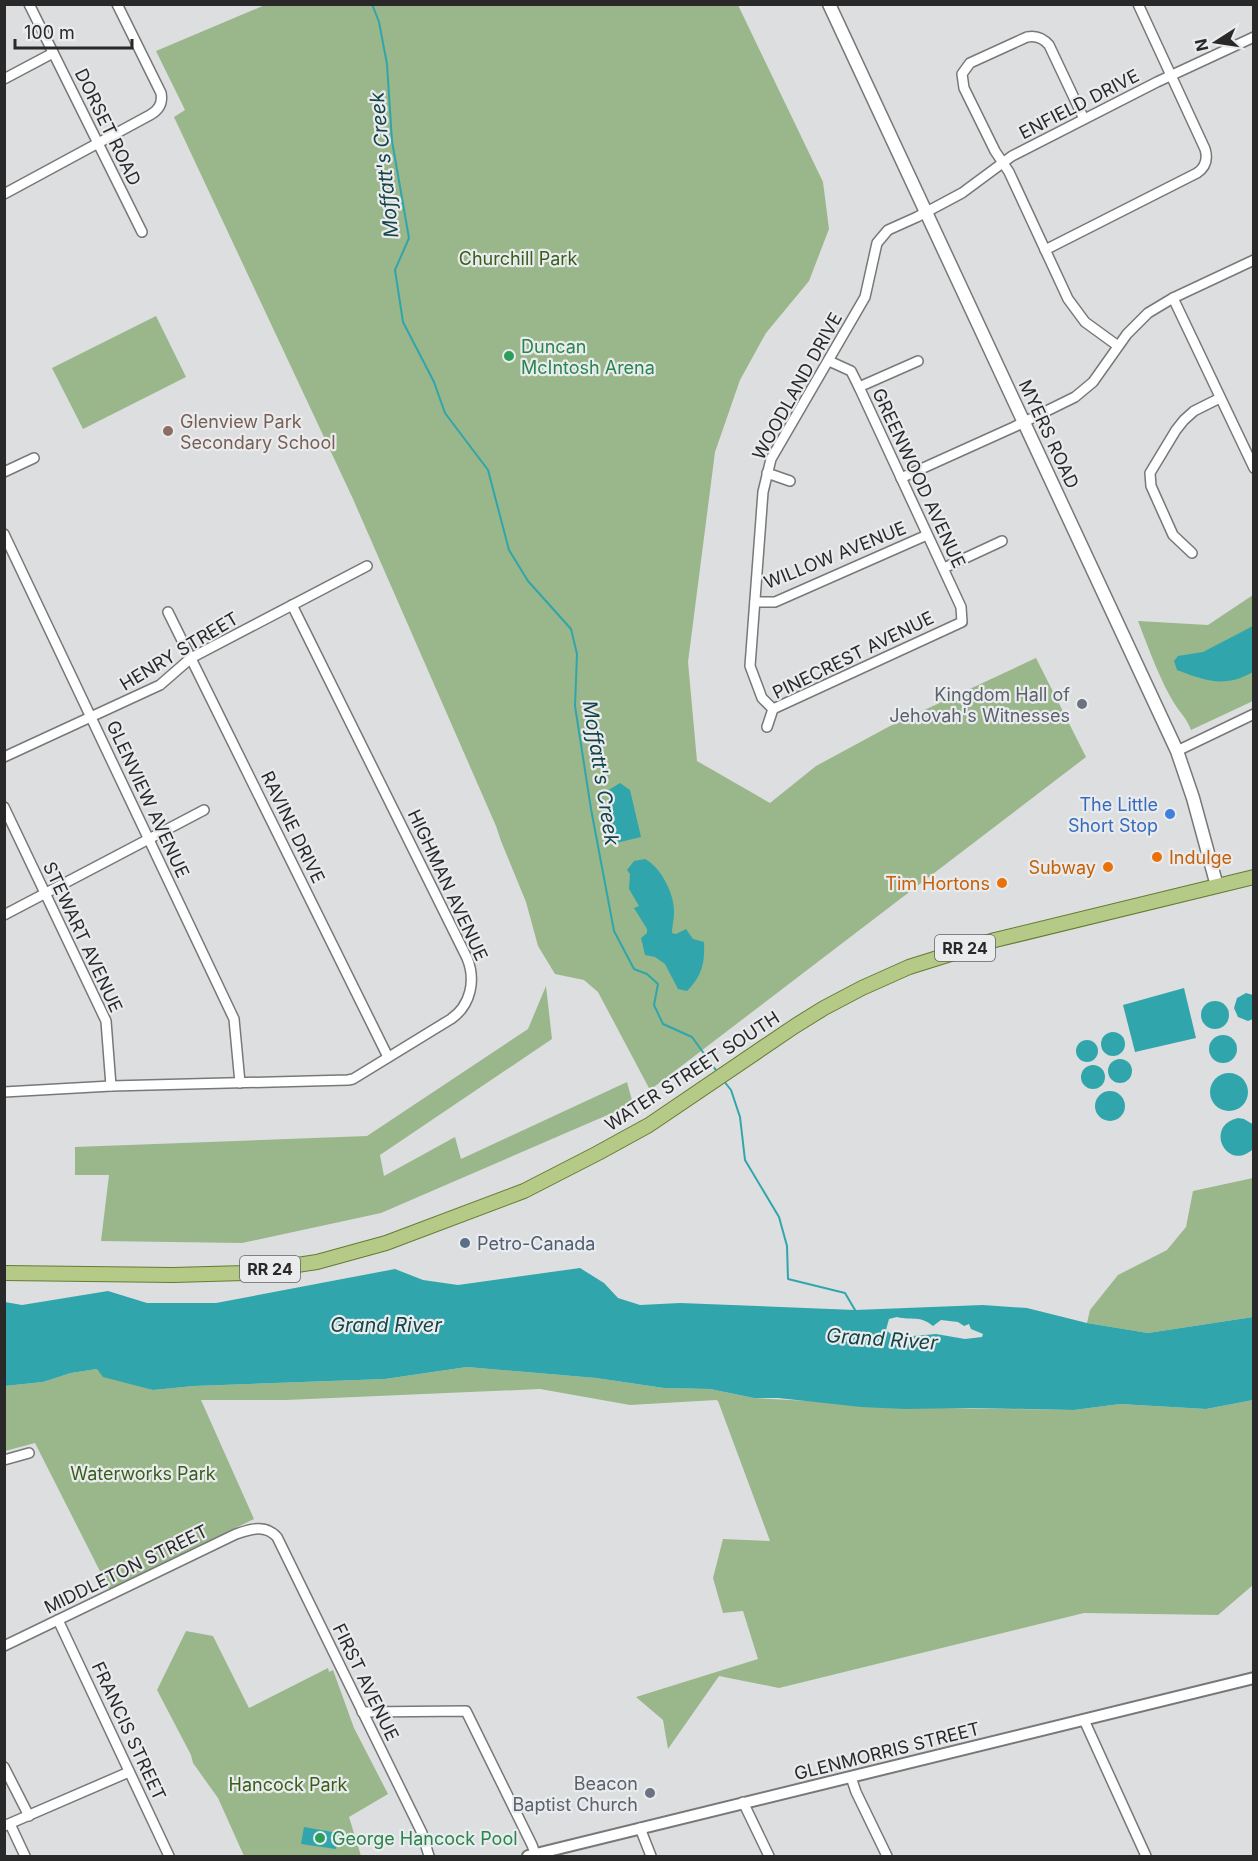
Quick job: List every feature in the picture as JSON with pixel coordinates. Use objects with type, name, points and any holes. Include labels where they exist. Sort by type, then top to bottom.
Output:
[{"type":"main road","name":"MYERS ROAD","points":[[830,4],[1177,751],[1193,798],[1217,886]]},
{"type":"main road","name":"WATER STREET SOUTH","points":[[4,1273],[173,1275],[245,1273],[317,1262],[386,1243],[524,1191],[649,1125],[824,1008],[909,967],[995,940],[1254,877]]},
{"type":"street","name":"DORSET ROAD","points":[[29,4],[142,232]]},
{"type":"street","points":[[4,194],[155,113],[161,101],[161,93],[117,4]]},
{"type":"street","points":[[1045,250],[1197,173],[1204,166],[1207,155],[1205,149],[1138,4]]},
{"type":"street","points":[[1084,119],[1049,45],[1040,38],[1027,37],[970,63],[962,74],[963,83],[994,151],[1009,172],[1073,308],[1093,328],[1118,346]]},
{"type":"street","name":"ENFIELD DRIVE","points":[[926,212],[969,189],[1002,163],[1084,119],[1170,75],[1254,37]]},
{"type":"street","points":[[4,79],[53,53]]},
{"type":"street","name":"WOODLAND DRIVE","points":[[773,709],[762,698],[750,666],[764,492],[771,459],[865,297],[877,243],[888,230],[926,212]]},
{"type":"street","points":[[901,478],[1067,402],[1082,392],[1101,372],[1118,346],[1143,317],[1173,298],[1254,260]]},
{"type":"street","points":[[1173,298],[1254,468]]},
{"type":"street","name":"GREENWOOD AVENUE","points":[[829,361],[851,371],[944,568],[961,607],[962,622]]},
{"type":"street","points":[[859,387],[918,361]]},
{"type":"street","points":[[1192,553],[1173,535],[1151,486],[1150,473],[1184,420],[1194,411],[1220,398]]},
{"type":"street","points":[[4,472],[34,459]]},
{"type":"street","points":[[767,473],[790,481]]},
{"type":"street","name":"GLENVIEW AVENUE","points":[[4,534],[234,1019],[240,1083]]},
{"type":"street","name":"WILLOW AVENUE","points":[[755,602],[775,602],[927,535]]},
{"type":"street","points":[[944,568],[1002,541]]},
{"type":"street","name":"HENRY STREET","points":[[4,757],[160,685],[191,658],[367,566]]},
{"type":"street","name":"HIGHMAN AVENUE","points":[[4,1092],[111,1086],[343,1081],[353,1079],[451,1019],[466,1002],[470,990],[471,969],[292,605]]},
{"type":"street","name":"RAVINE DRIVE","points":[[168,612],[388,1057]]},
{"type":"street","name":"PINECREST AVENUE","points":[[767,727],[773,709],[962,622]]},
{"type":"street","points":[[1177,751],[1254,714]]},
{"type":"street","name":"STEWART AVENUE","points":[[4,807],[106,1021],[111,1086]]},
{"type":"street","points":[[4,915],[204,810]]},
{"type":"street","points":[[4,1460],[29,1453]]},
{"type":"street","name":"MIDDLETON STREET","points":[[4,1646],[236,1534],[253,1529],[264,1529]]},
{"type":"street","name":"FIRST AVENUE","points":[[264,1529],[277,1537],[422,1833],[429,1857]]},
{"type":"street","name":"FRANCIS STREET","points":[[58,1620],[169,1857]]},
{"type":"street","name":"GLENMORRIS STREET","points":[[533,1856],[1254,1678]]},
{"type":"street","points":[[362,1712],[466,1711],[533,1856]]},
{"type":"street","points":[[1084,1720],[1146,1857]]},
{"type":"street","points":[[4,1767],[29,1816]]},
{"type":"street","points":[[25,1857],[7,1825],[129,1772]]},
{"type":"street","points":[[851,1777],[887,1857]]},
{"type":"street","points":[[743,1803],[770,1857]]},
{"type":"street","points":[[640,1828],[651,1857]]},
{"type":"green space","name":"Churchill Park","points":[[265,5],[738,5],[823,182],[829,229],[809,281],[766,333],[740,380],[715,452],[688,662],[697,761],[770,803],[816,766],[890,726],[1036,658],[1086,757],[650,1090],[598,992],[584,980],[555,974],[538,946],[526,902],[496,826],[353,499],[174,117],[185,110],[156,51]]},
{"type":"green space","points":[[156,316],[186,377],[83,429],[52,368]]},
{"type":"green space","points":[[1253,595],[1253,701],[1191,730],[1165,687],[1138,621],[1208,625]]},
{"type":"green space","points":[[546,986],[552,1039],[380,1155],[384,1176],[455,1137],[461,1159],[627,1082],[633,1104],[381,1213],[242,1243],[101,1241],[109,1175],[75,1175],[75,1147],[367,1136],[528,1029]]},
{"type":"green space","points":[[1253,1178],[1253,1317],[1148,1333],[1087,1323],[1090,1310],[1118,1275],[1167,1250],[1186,1227],[1193,1191]]},
{"type":"green space","name":"Waterworks Park","points":[[467,1367],[596,1378],[664,1388],[710,1389],[754,1398],[942,1408],[1074,1410],[1120,1404],[1206,1409],[1253,1400],[1253,1585],[1218,1615],[1084,1613],[779,1688],[719,1676],[668,1749],[663,1720],[636,1697],[758,1659],[743,1611],[723,1613],[713,1578],[723,1539],[770,1541],[716,1400],[630,1405],[540,1389],[286,1400],[201,1400],[254,1519],[109,1589],[35,1443],[5,1451],[5,1386],[43,1382],[71,1373],[97,1369],[153,1390],[194,1386],[385,1379]]},
{"type":"green space","name":"Hancock Park","points":[[186,1631],[213,1636],[249,1708],[328,1668],[329,1672],[333,1670],[354,1728],[388,1794],[349,1817],[361,1856],[244,1856],[218,1798],[193,1763],[157,1690]]},
{"type":"water","points":[[1253,626],[1253,672],[1233,680],[1215,681],[1177,670],[1174,661],[1178,656],[1203,652]]},
{"type":"water","points":[[620,783],[630,790],[641,837],[616,843],[607,791]]},
{"type":"water","points":[[645,859],[656,868],[666,882],[672,898],[674,916],[672,933],[676,934],[686,929],[693,939],[704,942],[702,969],[687,991],[678,989],[665,964],[655,957],[645,955],[641,938],[647,933],[647,929],[634,908],[639,906],[629,889],[630,874],[627,870],[634,861]]},
{"type":"water","points":[[1184,988],[1196,1038],[1135,1052],[1123,1005]]},
{"type":"water","points":[[1246,993],[1253,995],[1253,1019],[1248,1021],[1238,1017],[1234,1008],[1237,998]]},
{"type":"water","points":[[1215,1001],[1225,1005],[1229,1015],[1225,1025],[1215,1029],[1205,1025],[1201,1015],[1205,1005]]},
{"type":"water","points":[[1113,1032],[1121,1036],[1125,1044],[1121,1052],[1113,1056],[1105,1052],[1101,1044],[1105,1036]]},
{"type":"water","points":[[1223,1035],[1233,1039],[1237,1049],[1233,1059],[1223,1063],[1213,1059],[1209,1049],[1213,1039]]},
{"type":"water","points":[[1087,1040],[1095,1043],[1098,1051],[1095,1059],[1087,1062],[1079,1059],[1076,1051],[1079,1043]]},
{"type":"water","points":[[1120,1059],[1128,1063],[1132,1071],[1128,1079],[1120,1083],[1112,1079],[1108,1071],[1112,1063]]},
{"type":"water","points":[[1093,1065],[1101,1069],[1105,1077],[1101,1085],[1093,1089],[1085,1085],[1081,1077],[1085,1069]]},
{"type":"water","points":[[1229,1073],[1243,1078],[1248,1092],[1243,1106],[1229,1111],[1215,1106],[1210,1092],[1215,1078]]},
{"type":"water","points":[[1110,1091],[1116,1092],[1124,1100],[1124,1112],[1116,1120],[1110,1121],[1104,1120],[1096,1112],[1095,1106],[1096,1100],[1104,1092]]},
{"type":"water","points":[[1238,1118],[1254,1125],[1253,1149],[1243,1155],[1228,1152],[1221,1138],[1222,1130],[1228,1123]]},
{"type":"water","name":"Grand River","points":[[580,1268],[604,1283],[618,1298],[640,1305],[680,1303],[855,1310],[983,1305],[1027,1308],[1087,1323],[1148,1333],[1253,1317],[1253,1400],[1206,1409],[1120,1404],[1074,1410],[905,1409],[754,1398],[710,1389],[664,1388],[596,1378],[467,1367],[385,1379],[194,1386],[153,1390],[103,1377],[97,1369],[71,1373],[43,1382],[5,1386],[5,1302],[22,1305],[108,1291],[147,1303],[216,1303],[395,1269],[423,1280],[458,1285]],"holes":[[[889,1319],[920,1319],[933,1326],[941,1320],[958,1322],[964,1326],[969,1324],[971,1329],[983,1334],[982,1337],[965,1339],[936,1334],[901,1337],[892,1335],[886,1330]]]},
{"type":"water","name":"George Hancock Pool","points":[[304,1827],[338,1833],[336,1849],[301,1844]]},
{"type":"waterway","name":"Moffatt's Creek","points":[[372,4],[379,22],[387,64],[392,141],[409,238],[395,270],[403,322],[434,382],[445,413],[488,470],[509,550],[528,581],[571,629],[577,654],[575,706],[591,809],[614,931],[634,969],[647,974],[658,984],[654,1005],[663,1024],[692,1037],[718,1073]]},
{"type":"waterway","name":"Moffatt's Creek","points":[[723,1080],[731,1090],[740,1117],[745,1160],[779,1217],[787,1246],[788,1279],[845,1293],[855,1310]]},
{"type":"place","name":"Duncan McIntosh Arena","points":[[509,356]]},
{"type":"place","name":"Glenview Park Secondary School","points":[[168,431]]},
{"type":"place","name":"Kingdom Hall of Jehovah's Witnesses","points":[[1082,704]]},
{"type":"place","name":"The Little Short Stop","points":[[1170,814]]},
{"type":"place","name":"Indulge","points":[[1157,857]]},
{"type":"place","name":"Subway","points":[[1108,867]]},
{"type":"place","name":"Tim Hortons","points":[[1002,883]]},
{"type":"place","name":"Petro-Canada","points":[[465,1243]]},
{"type":"place","name":"Beacon Baptist Church","points":[[650,1793]]},
{"type":"place","name":"George Hancock Pool","points":[[320,1838]]}]
